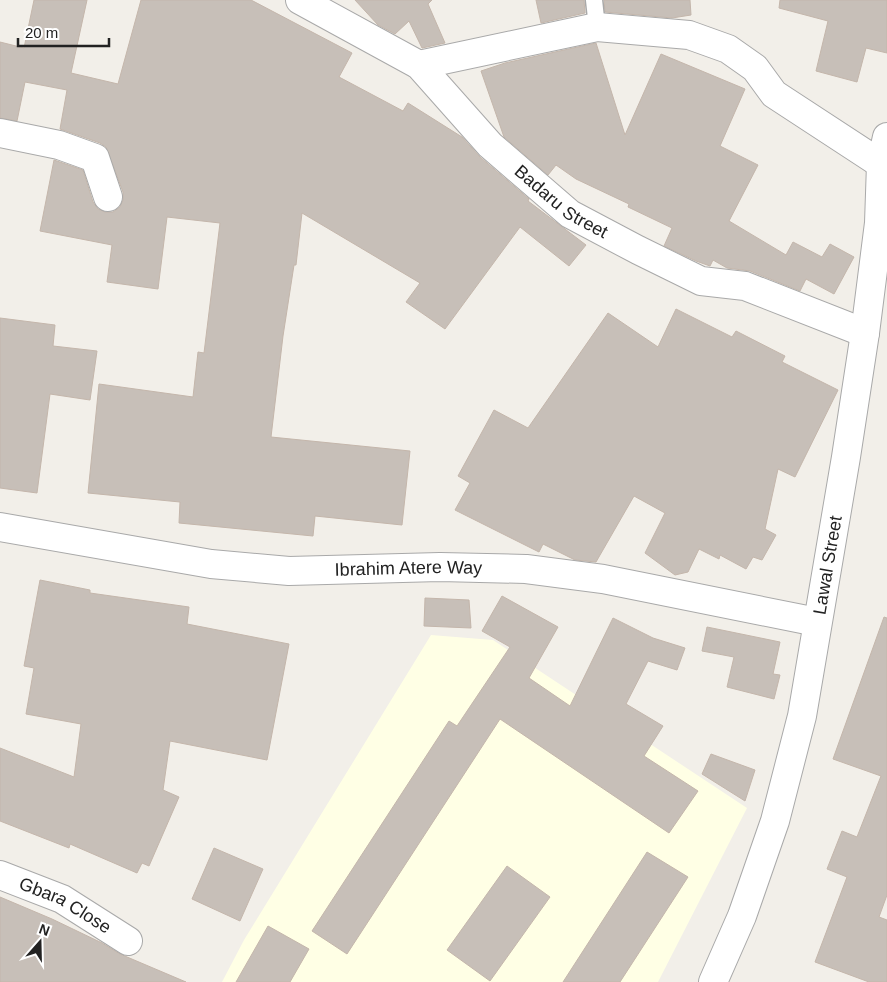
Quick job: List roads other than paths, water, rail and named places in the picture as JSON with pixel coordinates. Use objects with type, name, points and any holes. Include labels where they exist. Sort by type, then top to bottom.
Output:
[{"type":"street","name":"Badaru Street","points":[[300,0],[420,65],[490,145],[570,214],[700,280],[745,286],[866,332]]},
{"type":"street","points":[[420,65],[597,27],[689,35],[728,49],[755,68],[774,94],[881,164]]},
{"type":"street","points":[[0,132],[59,145],[95,158],[108,197]]},
{"type":"street","name":"Lawal Street","points":[[713,982],[742,916],[775,821],[802,716],[883,224],[881,164],[887,138]]},
{"type":"street","name":"Ibrahim Atere Way","points":[[0,527],[211,564],[279,570],[440,567],[526,569],[603,579],[818,622]]},
{"type":"street","name":"Gbara Close","points":[[0,874],[62,899],[128,942]]},
{"type":"lane","points":[[594,0],[597,27]]}]
